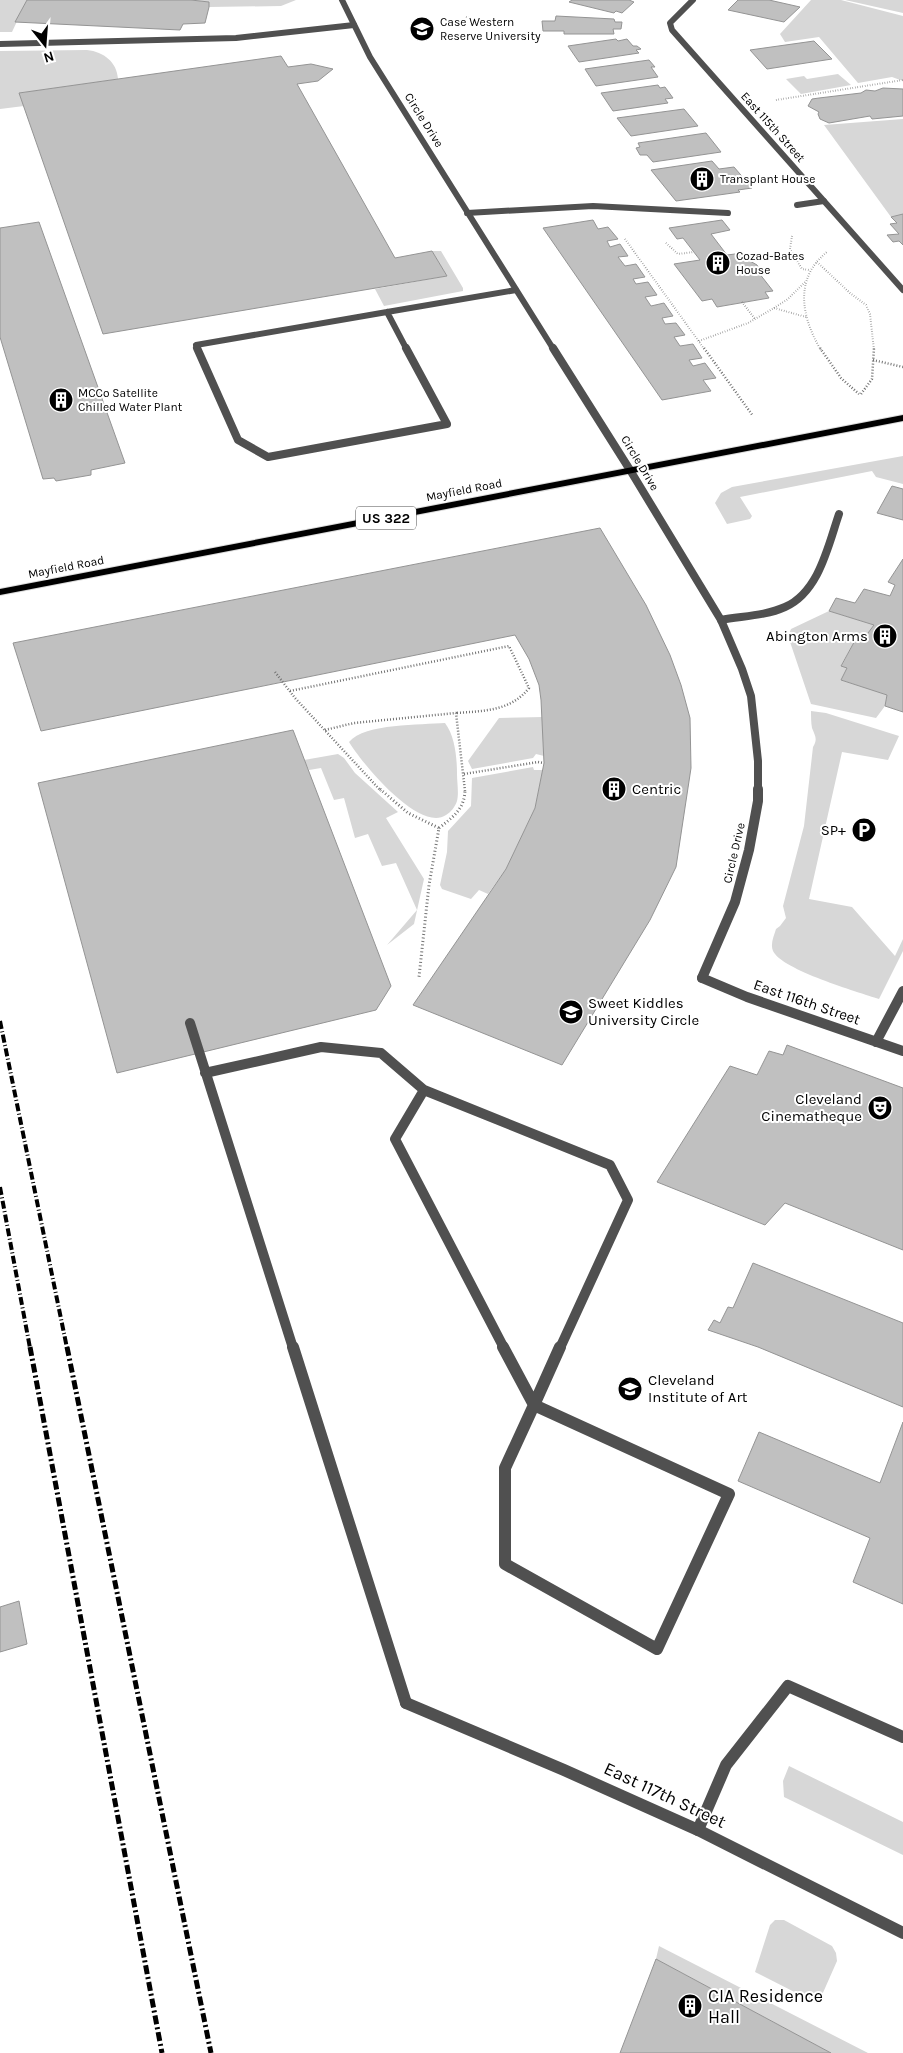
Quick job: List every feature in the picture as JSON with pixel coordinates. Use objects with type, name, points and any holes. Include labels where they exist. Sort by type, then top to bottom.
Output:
[{"type":"main road","name":"Mayfield Road","points":[[0,592],[903,418]]},
{"type":"street","name":"Circle Drive","points":[[342,0],[370,58],[630,470],[721,620],[751,696],[758,761],[758,801],[749,850],[735,902],[702,978]]},
{"type":"street","name":"East 115th Street","points":[[693,0],[670,24],[672,30],[903,290]]},
{"type":"street","points":[[0,44],[236,38],[354,25]]},
{"type":"street","points":[[797,205],[824,201]]},
{"type":"street","points":[[467,213],[593,206],[728,213]]},
{"type":"street","points":[[387,312],[448,424],[268,457],[238,440],[196,345],[387,312],[516,290]]},
{"type":"street","points":[[721,620],[784,608],[796,602],[810,586],[823,560],[839,514]]},
{"type":"street","name":"East 116th Street","points":[[702,978],[747,997],[903,1051]]},
{"type":"street","points":[[876,1042],[901,996]]},
{"type":"street","points":[[190,1023],[205,1073],[321,1047],[381,1053],[424,1090],[610,1165],[628,1200],[533,1404],[505,1468],[505,1564],[657,1649],[729,1494],[533,1404],[395,1140],[424,1090]]},
{"type":"street","name":"East 117th Street","points":[[205,1073],[406,1703],[564,1770],[698,1830],[903,1933]]},
{"type":"street","points":[[698,1830],[726,1765],[788,1686],[903,1737]]},
{"type":"path","points":[[466,17],[492,23]]},
{"type":"path","points":[[770,101],[903,80]]},
{"type":"path","points":[[616,207],[615,220],[617,228],[755,418]]},
{"type":"path","points":[[794,232],[790,249],[802,269],[809,270]]},
{"type":"path","points":[[829,251],[820,257],[809,270],[804,289],[804,311],[813,334],[837,375],[866,398]]},
{"type":"path","points":[[816,262],[866,305],[872,323],[872,379],[861,395]]},
{"type":"path","points":[[699,341],[732,330],[755,319],[788,299],[806,280]]},
{"type":"path","points":[[742,302],[755,319]]},
{"type":"path","points":[[774,308],[806,317]]},
{"type":"path","points":[[873,360],[903,367]]},
{"type":"path","points":[[289,691],[509,646],[529,688],[524,696],[512,705],[497,710],[354,722],[325,730]]},
{"type":"path","points":[[275,672],[289,691],[357,767],[390,798],[423,823],[439,828]]},
{"type":"path","points":[[418,977],[439,828],[454,816],[465,801],[464,774],[456,713]]},
{"type":"path","points":[[464,774],[538,762],[544,763]]},
{"type":"shaded area","points":[[0,0],[27,0],[12,32],[0,32]]},
{"type":"shaded area","points":[[191,0],[296,0],[281,6],[209,7],[209,2]]},
{"type":"shaded area","points":[[811,0],[841,0],[903,16],[903,81],[892,77],[858,83],[819,37],[785,42],[780,34]]},
{"type":"shaded area","points":[[845,0],[903,0],[903,13]]},
{"type":"shaded area","points":[[87,50],[99,53],[108,59],[115,68],[118,79],[20,93],[24,106],[0,109],[0,51]]},
{"type":"shaded area","points":[[838,74],[851,85],[801,94],[786,79],[804,76],[807,79]]},
{"type":"shaded area","points":[[903,119],[903,214],[891,217],[824,125]]},
{"type":"shaded area","points":[[432,251],[441,251],[463,291],[384,306],[375,289],[447,276]]},
{"type":"shaded area","points":[[903,456],[903,484],[876,477],[872,471],[740,497],[752,516],[750,519],[727,524],[715,503],[721,493],[732,487]]},
{"type":"shaded area","points":[[829,611],[874,625],[865,637],[858,635],[841,665],[847,668],[841,680],[887,695],[885,706],[876,718],[811,704],[788,636],[791,629]]},
{"type":"shaded area","points":[[811,711],[826,713],[899,736],[888,760],[842,752],[809,899],[852,907],[895,956],[903,939],[903,951],[879,999],[839,986],[790,966],[779,958],[772,948],[776,929],[786,918],[783,906],[804,826],[813,747],[816,740],[812,726]]},
{"type":"shaded area","points":[[543,717],[544,756],[536,754],[533,758],[472,769],[468,761],[499,718]]},
{"type":"shaded area","points":[[445,723],[455,747],[458,798],[450,812],[435,818],[421,814],[392,793],[365,764],[349,742],[367,731],[380,728]]},
{"type":"shaded area","points":[[338,754],[344,758],[355,773],[398,812],[386,818],[424,879],[414,924],[387,945],[417,910],[396,863],[382,866],[368,834],[355,838],[344,798],[334,800],[321,768],[309,770],[304,760]]},
{"type":"shaded area","points":[[533,767],[534,770],[543,770],[535,808],[506,869],[488,894],[479,890],[471,899],[442,889],[440,885],[447,852],[448,831],[471,806],[472,778]]},
{"type":"shaded area","points":[[789,1766],[903,1822],[903,1855],[784,1797],[783,1781]]},
{"type":"shaded area","points":[[775,1920],[784,1920],[832,1946],[836,1953],[837,1961],[818,2004],[755,1972],[770,1925]]},
{"type":"shaded area","points":[[659,1946],[868,2053],[831,2053],[656,1959]]},
{"type":"building","points":[[27,0],[191,0],[209,2],[209,7],[205,23],[183,24],[180,30],[15,22]]},
{"type":"building","points":[[572,0],[629,0],[634,2],[622,13],[616,11],[614,13],[569,2]]},
{"type":"building","points":[[738,0],[769,0],[800,7],[784,22],[728,10]]},
{"type":"building","points":[[556,16],[614,19],[615,22],[622,22],[621,29],[613,29],[614,34],[564,34],[564,31],[543,31],[542,21],[555,21]]},
{"type":"building","points":[[616,39],[618,41],[627,39],[633,46],[641,49],[636,50],[639,53],[579,62],[568,46]]},
{"type":"building","points":[[814,41],[832,59],[767,69],[750,50]]},
{"type":"building","points":[[281,56],[288,67],[311,64],[333,69],[318,81],[297,84],[395,258],[432,251],[447,276],[103,334],[19,93]]},
{"type":"building","points":[[649,60],[655,67],[651,67],[658,77],[596,86],[585,69]]},
{"type":"building","points":[[658,85],[660,88],[665,87],[673,98],[665,99],[668,103],[613,111],[601,93]]},
{"type":"building","points":[[883,88],[903,89],[903,116],[872,119],[870,116],[829,123],[820,119],[819,112],[808,106],[812,99],[861,93],[866,90],[875,91]]},
{"type":"building","points":[[684,109],[698,126],[631,136],[617,118]]},
{"type":"building","points":[[706,133],[721,152],[653,162],[647,155],[640,155],[636,148],[640,147],[638,143]]},
{"type":"building","name":"Transplant House","points":[[712,161],[719,169],[734,167],[752,188],[738,190],[740,192],[676,201],[651,170]]},
{"type":"building","points":[[903,214],[903,245],[899,241],[893,242],[887,235],[899,234],[890,224],[897,223],[891,217]]},
{"type":"building","points":[[593,220],[598,229],[608,227],[618,239],[607,241],[610,247],[620,244],[628,256],[618,257],[625,266],[636,264],[645,277],[633,279],[636,284],[648,282],[657,295],[645,297],[651,306],[664,303],[673,316],[662,318],[665,324],[676,323],[685,335],[674,337],[680,346],[693,344],[702,358],[689,360],[693,366],[705,363],[716,378],[703,380],[711,391],[662,400],[543,228]]},
{"type":"building","name":"Cozad-Bates House","points":[[722,220],[730,230],[711,234],[727,255],[743,253],[750,261],[757,265],[760,270],[759,273],[773,291],[765,292],[769,298],[717,307],[712,299],[702,301],[674,264],[700,260],[683,238],[677,239],[669,228]]},
{"type":"building","name":"MCCo Satellite Chilled Water Plant","points":[[39,222],[125,463],[91,470],[91,475],[56,481],[54,478],[43,479],[0,337],[0,228]]},
{"type":"building","points":[[892,486],[903,489],[903,520],[877,513]]},
{"type":"building","name":"Centric","points":[[600,528],[646,605],[670,655],[690,718],[691,768],[676,867],[650,920],[562,1065],[413,1005],[506,869],[535,808],[544,763],[541,700],[539,685],[529,659],[515,635],[41,731],[13,643]]},
{"type":"building","name":"Abington Arms","points":[[903,559],[903,712],[885,706],[887,695],[841,680],[847,668],[841,666],[858,635],[865,637],[874,625],[829,611],[836,598],[855,603],[864,589],[890,596],[895,585],[888,582]]},
{"type":"building","points":[[293,730],[391,986],[376,1010],[117,1073],[38,783]]},
{"type":"building","points":[[787,1045],[903,1088],[903,1250],[785,1203],[765,1225],[657,1182],[730,1066],[757,1075],[769,1051],[783,1055]]},
{"type":"building","points":[[753,1263],[903,1323],[903,1407],[758,1347],[708,1330],[714,1320],[720,1323],[728,1307],[733,1308]]},
{"type":"building","points":[[903,1422],[903,1604],[853,1582],[870,1538],[738,1481],[759,1432],[880,1483]]},
{"type":"building","points":[[19,1601],[27,1644],[0,1652],[0,1607]]},
{"type":"building","name":"CIA Residence Hall","points":[[656,1959],[831,2053],[620,2053]]},
{"type":"railway","points":[[0,1021],[67,1348]]},
{"type":"railway","points":[[0,1187],[30,1348]]},
{"type":"railway","points":[[30,1347],[162,2053]]},
{"type":"railway","points":[[67,1347],[211,2053]]},
{"type":"place","name":"Case Western Reserve University","points":[[422,29]]},
{"type":"place","name":"Transplant House","points":[[702,179]]},
{"type":"place","name":"Cozad-Bates House","points":[[718,263]]},
{"type":"place","name":"MCCo Satellite Chilled Water Plant","points":[[61,400]]},
{"type":"place","name":"Abington Arms","points":[[885,636]]},
{"type":"place","name":"Centric","points":[[614,789]]},
{"type":"place","name":"SP+","points":[[864,830]]},
{"type":"place","name":"Sweet Kiddles University Circle","points":[[571,1012]]},
{"type":"place","name":"Cleveland Cinematheque","points":[[880,1108]]},
{"type":"place","name":"Cleveland Institute of Art","points":[[630,1389]]},
{"type":"place","name":"CIA Residence Hall","points":[[690,2006]]}]
